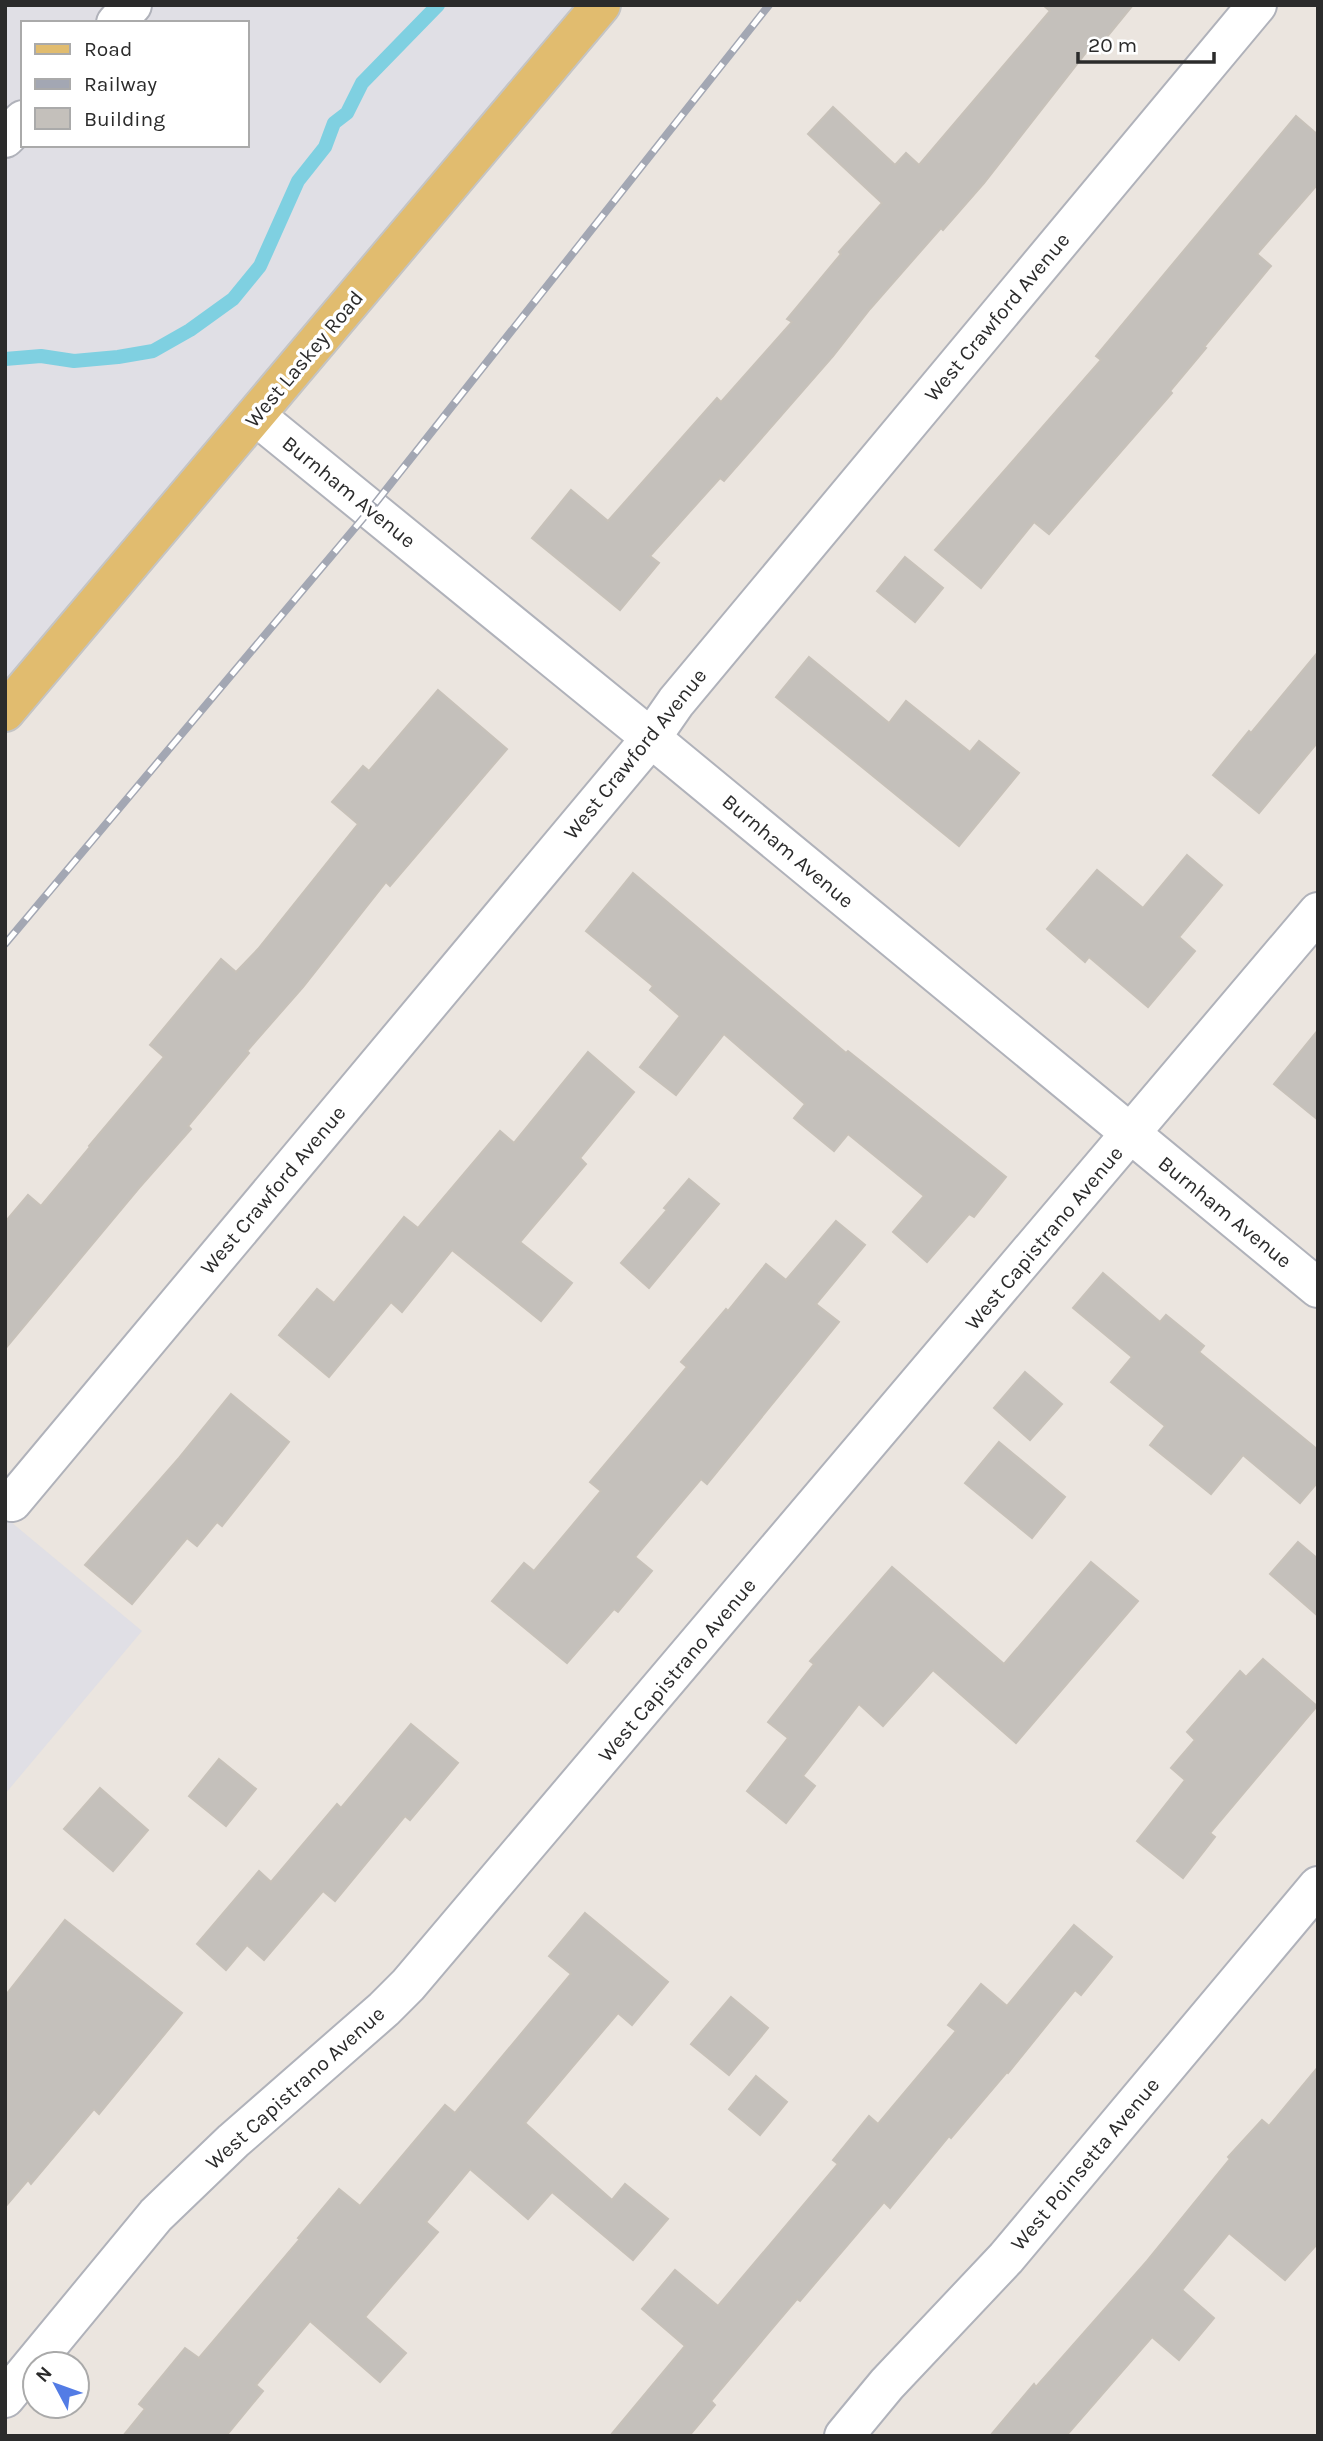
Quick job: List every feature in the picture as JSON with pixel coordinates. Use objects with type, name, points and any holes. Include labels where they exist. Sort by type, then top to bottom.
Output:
[{"type":"main road","name":"West Laskey Road","points":[[5,712],[601,5]]},
{"type":"street","points":[[118,21],[132,5]]},
{"type":"street","name":"West Crawford Avenue","points":[[12,1502],[651,738],[676,702],[1257,5]]},
{"type":"street","points":[[5,138],[21,122]]},
{"type":"street","name":"Burnham Avenue","points":[[256,416],[1318,1288]]},
{"type":"street","name":"West Capistrano Avenue","points":[[5,2398],[156,2215],[233,2141],[408,1985],[1318,912]]},
{"type":"street","name":"West Poinsetta Avenue","points":[[844,2436],[887,2384],[1006,2258],[1318,1886]]},
{"type":"shaded area","points":[[5,5],[601,5],[5,712]]},
{"type":"shaded area","points":[[5,1517],[142,1631],[5,1794]]},
{"type":"building","points":[[1043,5],[1133,5],[1097,49],[1092,45],[984,183],[870,309],[833,356],[724,481],[720,478],[650,556],[659,563],[620,610],[532,538],[571,490],[608,521],[717,398],[721,402],[792,322],[787,319],[841,254],[839,252],[882,203],[808,134],[833,107],[895,165],[906,153],[919,165],[1050,11]]},
{"type":"building","points":[[1296,116],[1318,135],[1318,184],[1257,254],[1271,266],[1204,347],[1206,348],[1170,391],[1172,393],[1049,534],[1034,522],[981,588],[935,550],[1101,360],[1096,356]]},
{"type":"building","points":[[905,557],[943,588],[915,622],[877,591]]},
{"type":"building","points":[[1318,652],[1318,742],[1259,813],[1213,775]]},
{"type":"building","points":[[809,657],[889,723],[906,701],[970,752],[979,741],[1019,773],[959,846],[776,697]]},
{"type":"building","points":[[438,690],[507,749],[390,886],[386,882],[303,987],[247,1051],[249,1053],[188,1126],[191,1129],[5,1349],[5,1222],[28,1195],[41,1206],[164,1057],[150,1045],[221,959],[236,972],[258,949],[358,824],[332,802],[363,766],[369,771]]},
{"type":"building","points":[[1187,855],[1222,885],[1179,937],[1195,951],[1148,1007],[1089,957],[1085,962],[1047,929],[1097,870],[1143,908]]},
{"type":"building","points":[[633,873],[846,1053],[848,1051],[1006,1177],[974,1217],[969,1214],[927,1262],[893,1232],[924,1196],[848,1134],[834,1151],[794,1118],[805,1104],[724,1034],[676,1095],[640,1067],[680,1016],[650,990],[653,986],[586,931]]},
{"type":"building","points":[[1318,1030],[1318,1120],[1274,1084]]},
{"type":"building","points":[[588,1052],[634,1092],[580,1158],[586,1164],[520,1242],[572,1283],[541,1321],[452,1250],[402,1312],[391,1302],[329,1377],[279,1335],[317,1289],[334,1303],[404,1217],[418,1228],[500,1131],[514,1143]]},
{"type":"building","points":[[689,1179],[719,1204],[649,1288],[621,1263],[667,1210],[664,1208]]},
{"type":"building","points":[[836,1221],[865,1245],[816,1304],[839,1322],[707,1484],[701,1479],[635,1557],[652,1571],[618,1612],[614,1609],[567,1663],[492,1601],[524,1563],[534,1571],[601,1491],[590,1482],[687,1367],[681,1362],[766,1264],[786,1280]]},
{"type":"building","points":[[1103,1273],[1160,1322],[1166,1315],[1204,1346],[1199,1352],[1318,1450],[1318,1482],[1300,1503],[1243,1455],[1211,1494],[1150,1445],[1165,1426],[1111,1382],[1132,1357],[1073,1308]]},
{"type":"building","points":[[1025,1372],[1062,1404],[1030,1440],[994,1408]]},
{"type":"building","points":[[231,1394],[289,1442],[222,1526],[217,1522],[197,1546],[187,1538],[132,1604],[85,1565]]},
{"type":"building","points":[[999,1442],[1065,1497],[1032,1538],[965,1483]]},
{"type":"building","points":[[1298,1542],[1318,1559],[1318,1616],[1270,1574]]},
{"type":"building","points":[[1091,1562],[1138,1601],[1016,1743],[933,1670],[883,1726],[859,1704],[803,1776],[815,1786],[786,1823],[747,1791],[788,1738],[768,1722],[814,1664],[810,1661],[892,1567],[1004,1664]]},
{"type":"building","points":[[1263,1659],[1317,1706],[1210,1833],[1215,1837],[1183,1878],[1137,1841],[1185,1780],[1171,1768],[1195,1740],[1187,1732],[1240,1671],[1246,1677]]},
{"type":"building","points":[[411,1724],[458,1763],[410,1820],[405,1816],[335,1901],[323,1891],[264,1960],[247,1945],[226,1970],[197,1944],[259,1871],[271,1882],[337,1804],[341,1808]]},
{"type":"building","points":[[219,1759],[256,1789],[226,1826],[189,1796]]},
{"type":"building","points":[[100,1788],[148,1830],[113,1871],[64,1829]]},
{"type":"building","points":[[585,1913],[668,1982],[632,2025],[618,2013],[525,2123],[612,2200],[625,2184],[668,2219],[633,2260],[552,2192],[528,2219],[470,2169],[426,2222],[438,2232],[365,2317],[406,2353],[380,2382],[310,2321],[256,2385],[263,2391],[226,2436],[123,2436],[145,2409],[139,2404],[185,2348],[199,2358],[339,2189],[360,2206],[445,2105],[455,2113],[571,1974],[549,1956]]},
{"type":"building","points":[[65,1920],[182,2013],[99,2114],[94,2109],[31,2184],[28,2180],[5,2207],[5,1996]]},
{"type":"building","points":[[1074,1925],[1112,1957],[1081,1995],[1075,1990],[1008,2073],[951,2138],[949,2136],[890,2208],[884,2202],[800,2301],[797,2299],[711,2401],[715,2405],[689,2436],[610,2436],[685,2346],[642,2309],[675,2270],[718,2306],[838,2164],[833,2160],[869,2116],[878,2124],[956,2031],[948,2025],[981,1984],[1007,2006]]},
{"type":"building","points":[[731,1997],[768,2028],[729,2075],[691,2044]]},
{"type":"building","points":[[1318,2067],[1318,2243],[1285,2280],[1229,2233],[1182,2290],[1214,2318],[1179,2360],[1152,2337],[1066,2436],[990,2436],[1147,2261],[1230,2159],[1228,2157],[1262,2120],[1269,2126]]},
{"type":"building","points":[[756,2076],[787,2102],[760,2135],[729,2109]]},
{"type":"waterway","points":[[5,359],[41,356],[74,361],[153,351],[190,330],[233,299],[260,266],[298,181],[325,147],[334,123],[347,113],[362,83],[438,5]]},
{"type":"railway","points":[[5,944],[370,510],[769,5]]}]
